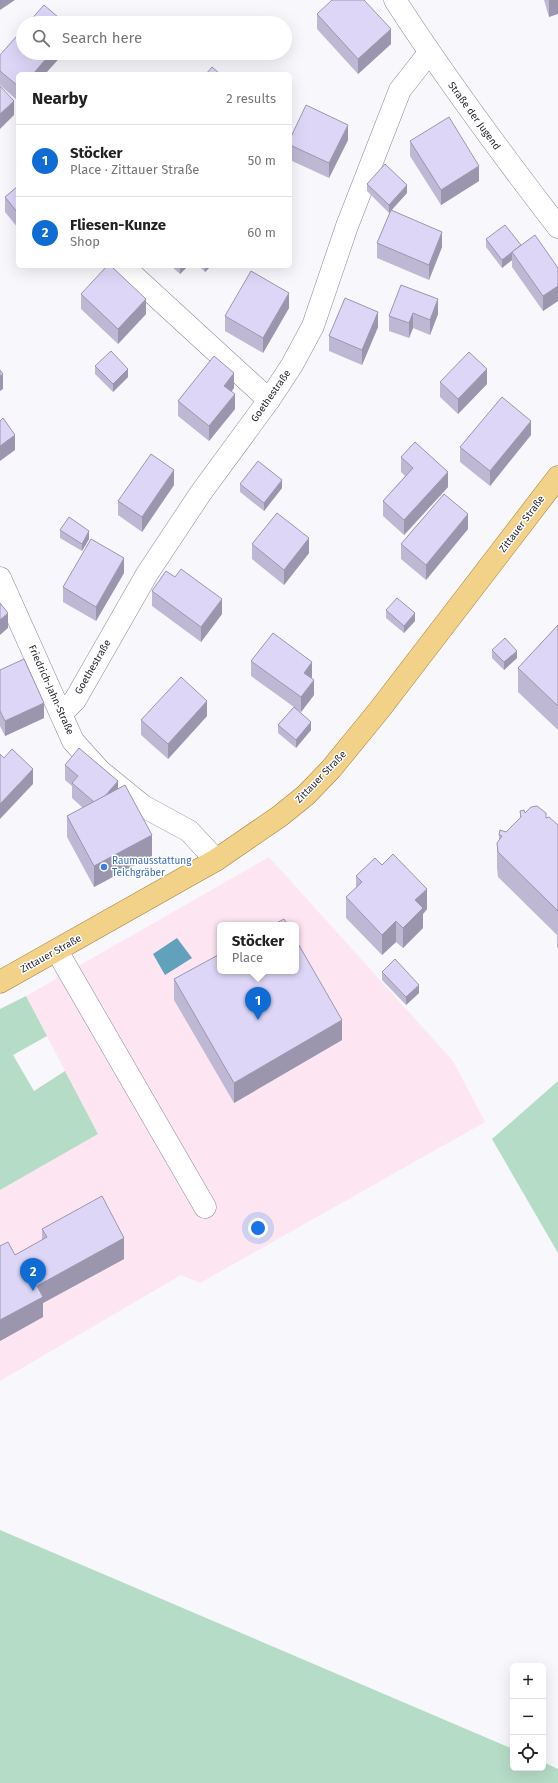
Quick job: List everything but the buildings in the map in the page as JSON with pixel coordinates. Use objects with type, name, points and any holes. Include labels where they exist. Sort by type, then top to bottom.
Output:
[{"type":"main road","name":"Zittauer Straße","points":[[0,982],[216,860],[280,816],[306,795],[331,769],[421,656],[558,477]]},
{"type":"street","name":"Straße der Jugend","points":[[405,5],[429,53],[486,134],[558,227]]},
{"type":"street","name":"Goethestraße","points":[[62,713],[75,700],[147,574],[191,507],[292,366],[312,326],[347,226],[400,90],[429,53]]},
{"type":"street","points":[[125,268],[269,400]]},
{"type":"street","name":"Friedrich-Jahn-Straße","points":[[0,579],[62,713],[73,741],[100,771],[143,806],[189,831],[216,860]]},
{"type":"street","points":[[57,951],[205,1207]]},
{"type":"shaded area","points":[[269,857],[453,1061],[485,1122],[200,1283],[181,1275],[0,1381],[0,1190],[98,1134],[26,996]]},
{"type":"green space","points":[[26,996],[47,1036],[13,1055],[34,1091],[65,1071],[98,1134],[0,1190],[0,1009]]},
{"type":"green space","points":[[558,1081],[558,1253],[492,1139]]},
{"type":"green space","points":[[0,1530],[510,1748],[510,1771],[546,1771],[546,1763],[558,1769],[558,1783],[0,1783]]},
{"type":"water","points":[[177,938],[192,958],[165,975],[153,954]]},
{"type":"place","name":"Raumausstattung Teichgräber","points":[[104,867]]},
{"type":"place","name":"Stöcker","points":[[258,1020]]},
{"type":"place","name":"Fliesen-Kunze","points":[[33,1291]]}]
